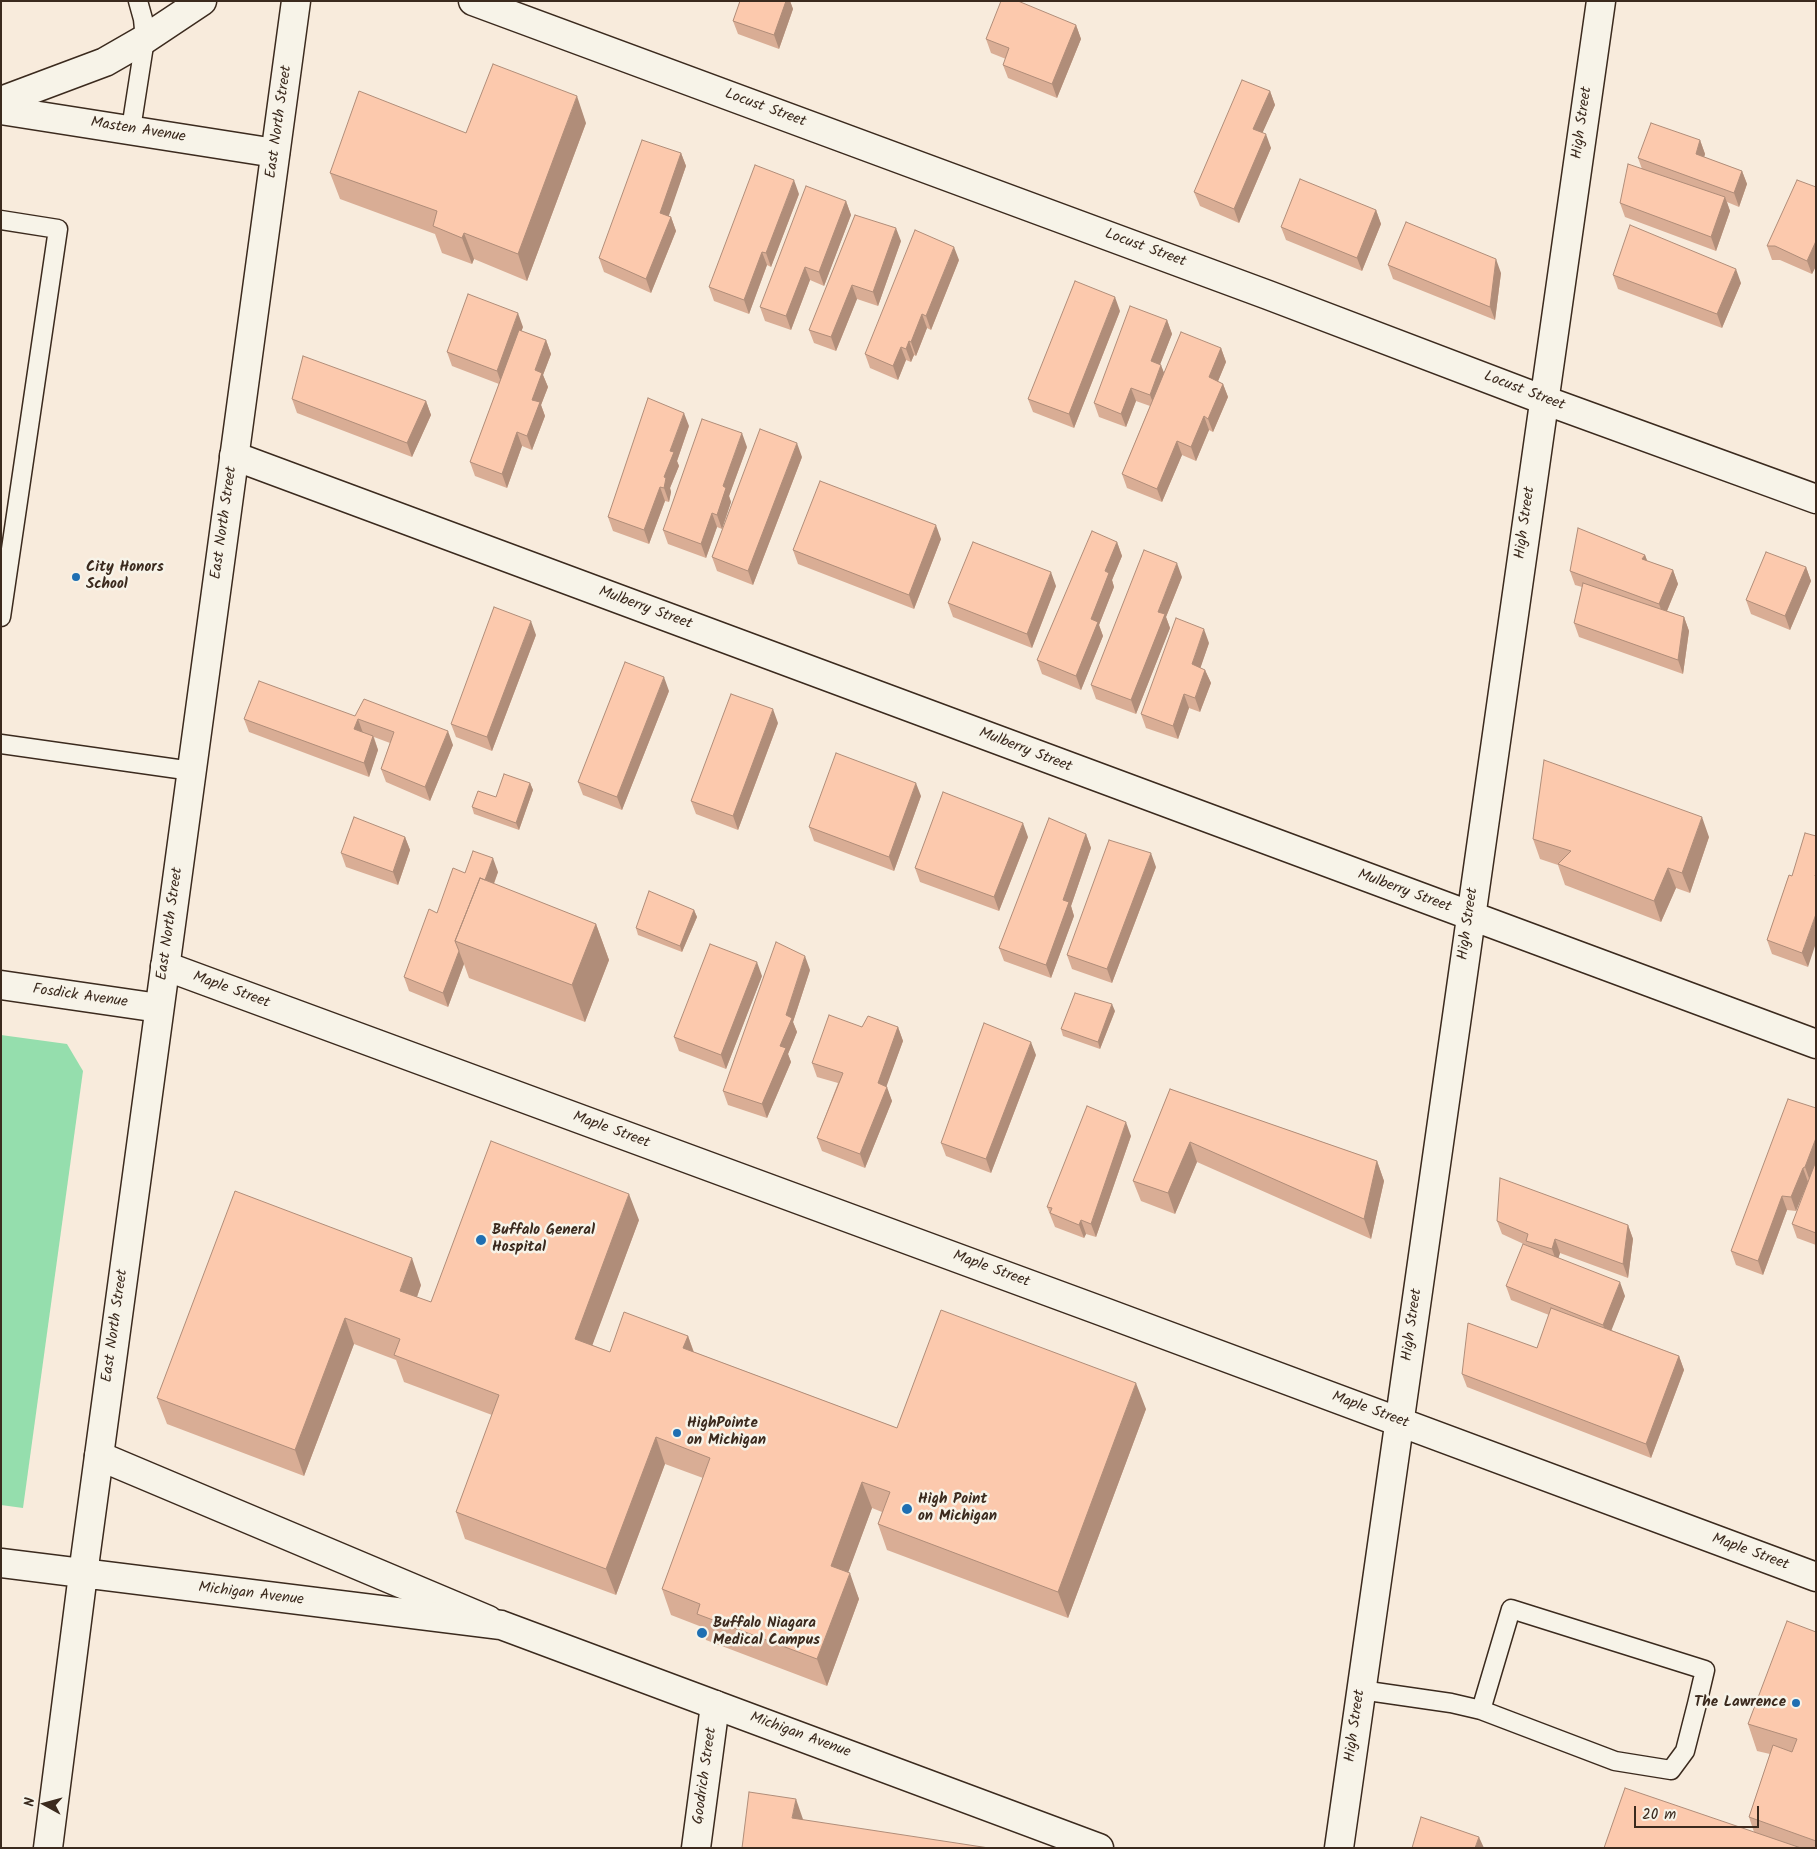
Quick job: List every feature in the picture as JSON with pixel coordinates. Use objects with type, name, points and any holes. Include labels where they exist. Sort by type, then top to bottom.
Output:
[{"type":"street","points":[[1,101],[105,62],[145,39],[202,1]]},
{"type":"street","name":"East North Street","points":[[48,1848],[83,1574],[296,1]]},
{"type":"street","name":"Locust Street","points":[[474,1],[1250,288],[1544,400],[1816,499]]},
{"type":"street","name":"High Street","points":[[1339,1848],[1601,1]]},
{"type":"street","name":"Masten Avenue","points":[[1,110],[275,153]]},
{"type":"street","name":"Mulberry Street","points":[[234,456],[1470,917],[1816,1044]]},
{"type":"street","name":"Maple Street","points":[[165,966],[1816,1577]]},
{"type":"street","name":"Fosdick Avenue","points":[[1,986],[159,1008]]},
{"type":"street","name":"Michigan Avenue","points":[[99,1456],[501,1625],[1099,1848]]},
{"type":"street","name":"Michigan Avenue","points":[[1,1563],[501,1625]]},
{"type":"street","name":"Goodrich Street","points":[[696,1848],[715,1705]]},
{"type":"lane","points":[[131,129],[145,39],[144,19],[138,1]]},
{"type":"lane","points":[[1,220],[58,229],[1,617]]},
{"type":"lane","points":[[1,744],[192,771]]},
{"type":"lane","points":[[1361,1690],[1451,1703],[1481,1710],[1615,1762],[1671,1770],[1685,1750],[1698,1704],[1704,1670],[1511,1609],[1481,1710]]},
{"type":"green space","points":[[1,1035],[67,1044],[83,1071],[23,1508],[1,1505]]},
{"type":"building","points":[[740,1],[786,1],[774,35],[733,21]]},
{"type":"building","points":[[1001,1],[1018,1],[1076,25],[1052,84],[1003,65],[1009,48],[986,39]]},
{"type":"building","points":[[493,64],[577,96],[518,254],[464,233],[462,238],[433,226],[437,211],[330,173],[359,91],[466,133]]},
{"type":"building","points":[[1242,80],[1270,91],[1253,129],[1266,134],[1234,209],[1194,192]]},
{"type":"building","points":[[1651,123],[1700,140],[1696,154],[1742,171],[1734,193],[1638,158]]},
{"type":"building","points":[[642,140],[681,153],[660,213],[671,217],[646,279],[599,258]]},
{"type":"building","points":[[1628,164],[1725,197],[1711,237],[1620,203]]},
{"type":"building","points":[[755,165],[794,180],[766,253],[762,252],[744,300],[709,287]]},
{"type":"building","points":[[1300,179],[1376,210],[1357,258],[1281,227]]},
{"type":"building","points":[[1797,180],[1816,187],[1816,241],[1807,261],[1775,246],[1767,246]]},
{"type":"building","points":[[806,186],[846,201],[819,272],[805,267],[786,316],[760,307]]},
{"type":"building","points":[[855,215],[896,228],[873,292],[852,285],[831,337],[809,330]]},
{"type":"building","points":[[1406,222],[1496,259],[1490,307],[1388,265]]},
{"type":"building","points":[[1630,225],[1736,269],[1717,314],[1613,275]]},
{"type":"building","points":[[915,230],[954,247],[926,316],[922,314],[911,342],[909,341],[906,349],[901,347],[893,366],[865,354]]},
{"type":"building","points":[[1075,281],[1115,297],[1069,414],[1028,399]]},
{"type":"building","points":[[468,294],[518,313],[497,371],[447,352]]},
{"type":"building","points":[[1130,306],[1167,320],[1151,361],[1161,365],[1150,395],[1131,388],[1121,414],[1094,403]]},
{"type":"building","points":[[519,330],[546,340],[535,370],[542,373],[532,400],[540,402],[527,436],[517,432],[502,474],[470,462]]},
{"type":"building","points":[[1181,332],[1221,348],[1209,377],[1223,384],[1208,419],[1204,416],[1191,447],[1177,441],[1157,489],[1122,474]]},
{"type":"building","points":[[303,356],[426,401],[407,443],[292,399]]},
{"type":"building","points":[[648,398],[684,413],[670,451],[674,452],[664,477],[666,478],[664,488],[660,487],[644,530],[608,517]]},
{"type":"building","points":[[702,419],[742,433],[723,486],[726,488],[717,515],[712,513],[701,544],[663,530]]},
{"type":"building","points":[[760,429],[797,443],[748,571],[712,557]]},
{"type":"building","points":[[820,481],[936,525],[909,595],[793,550]]},
{"type":"building","points":[[1578,528],[1645,555],[1642,559],[1673,570],[1659,604],[1570,571]]},
{"type":"building","points":[[1092,531],[1117,542],[1105,571],[1109,573],[1091,619],[1098,622],[1076,676],[1037,660]]},
{"type":"building","points":[[973,542],[1051,572],[1027,634],[948,603]]},
{"type":"building","points":[[1144,550],[1177,563],[1158,612],[1165,614],[1131,700],[1091,685]]},
{"type":"building","points":[[1766,552],[1806,567],[1785,616],[1746,600]]},
{"type":"building","points":[[1583,583],[1684,617],[1678,660],[1574,623]]},
{"type":"building","points":[[494,607],[531,621],[487,737],[451,724]]},
{"type":"building","points":[[1176,618],[1204,629],[1192,664],[1205,670],[1195,698],[1184,694],[1173,726],[1141,714]]},
{"type":"building","points":[[625,662],[664,677],[617,797],[578,782]]},
{"type":"building","points":[[259,681],[355,716],[364,699],[448,731],[425,787],[381,769],[394,732],[358,719],[354,729],[373,736],[364,763],[244,719]]},
{"type":"building","points":[[731,694],[773,709],[733,816],[691,801]]},
{"type":"building","points":[[836,753],[916,783],[889,857],[809,827]]},
{"type":"building","points":[[1544,760],[1702,817],[1682,873],[1668,868],[1654,901],[1558,864],[1571,851],[1533,839]]},
{"type":"building","points":[[504,774],[530,783],[516,823],[472,807],[478,791],[496,797]]},
{"type":"building","points":[[943,792],[1023,823],[994,897],[915,868]]},
{"type":"building","points":[[354,817],[405,837],[393,872],[341,853]]},
{"type":"building","points":[[1049,818],[1086,834],[1063,900],[1069,902],[1046,965],[999,948]]},
{"type":"building","points":[[1805,833],[1816,836],[1816,914],[1802,953],[1767,940],[1789,875],[1792,876]]},
{"type":"building","points":[[1109,840],[1151,853],[1107,969],[1067,955]]},
{"type":"building","points":[[473,851],[493,858],[485,880],[480,878],[455,941],[459,951],[443,993],[404,977],[429,909],[437,913],[453,868],[465,873]]},
{"type":"building","points":[[480,878],[596,924],[572,985],[455,941]]},
{"type":"building","points":[[649,891],[694,910],[680,946],[636,928]]},
{"type":"building","points":[[776,942],[805,956],[786,1015],[792,1018],[780,1046],[786,1048],[762,1104],[723,1091]]},
{"type":"building","points":[[710,944],[757,962],[721,1055],[674,1037]]},
{"type":"building","points":[[1075,993],[1112,1004],[1098,1042],[1061,1029]]},
{"type":"building","points":[[829,1015],[862,1027],[868,1016],[898,1027],[878,1083],[887,1087],[860,1154],[817,1138],[843,1073],[812,1063]]},
{"type":"building","points":[[984,1023],[1031,1042],[986,1159],[941,1143]]},
{"type":"building","points":[[1170,1089],[1377,1161],[1364,1219],[1190,1142],[1168,1193],[1133,1181]]},
{"type":"building","points":[[1788,1099],[1816,1108],[1816,1138],[1791,1197],[1782,1196],[1758,1261],[1731,1251]]},
{"type":"building","points":[[1087,1106],[1126,1122],[1091,1224],[1081,1220],[1079,1225],[1050,1213],[1052,1208],[1047,1207]]},
{"type":"building","name":"HighPointe on Michigan","points":[[491,1141],[629,1194],[575,1339],[610,1352],[624,1312],[688,1336],[683,1348],[897,1428],[941,1310],[1136,1383],[1058,1592],[878,1524],[890,1492],[862,1482],[831,1566],[850,1573],[817,1659],[697,1614],[700,1604],[662,1589],[710,1458],[656,1437],[606,1569],[456,1512],[499,1395],[394,1355],[400,1339],[345,1318],[295,1450],[157,1398],[235,1191],[412,1258],[400,1291],[431,1302]]},
{"type":"building","points":[[1816,1161],[1816,1233],[1792,1224]]},
{"type":"building","points":[[1500,1178],[1628,1225],[1623,1264],[1555,1239],[1552,1249],[1526,1241],[1528,1234],[1497,1221]]},
{"type":"building","points":[[1523,1244],[1620,1282],[1603,1325],[1506,1286]]},
{"type":"building","points":[[1551,1308],[1679,1356],[1646,1444],[1462,1374],[1468,1323],[1537,1348]]},
{"type":"building","name":"The Lawrence","points":[[1787,1621],[1816,1632],[1816,1841],[1749,1817],[1773,1745],[1792,1752],[1797,1739],[1748,1724]]},
{"type":"building","points":[[1625,1788],[1801,1848],[1604,1848]]},
{"type":"building","points":[[749,1792],[796,1799],[792,1818],[989,1848],[742,1848]]},
{"type":"building","points":[[1421,1817],[1479,1837],[1475,1848],[1412,1848]]},
{"type":"place","name":"City Honors School","points":[[76,577]]},
{"type":"place","name":"Buffalo General Hospital","points":[[481,1240]]},
{"type":"place","name":"HighPointe on Michigan","points":[[677,1433]]},
{"type":"place","name":"High Point on Michigan","points":[[907,1509]]},
{"type":"place","name":"Buffalo Niagara Medical Campus","points":[[702,1633]]},
{"type":"place","name":"The Lawrence","points":[[1796,1703]]}]
